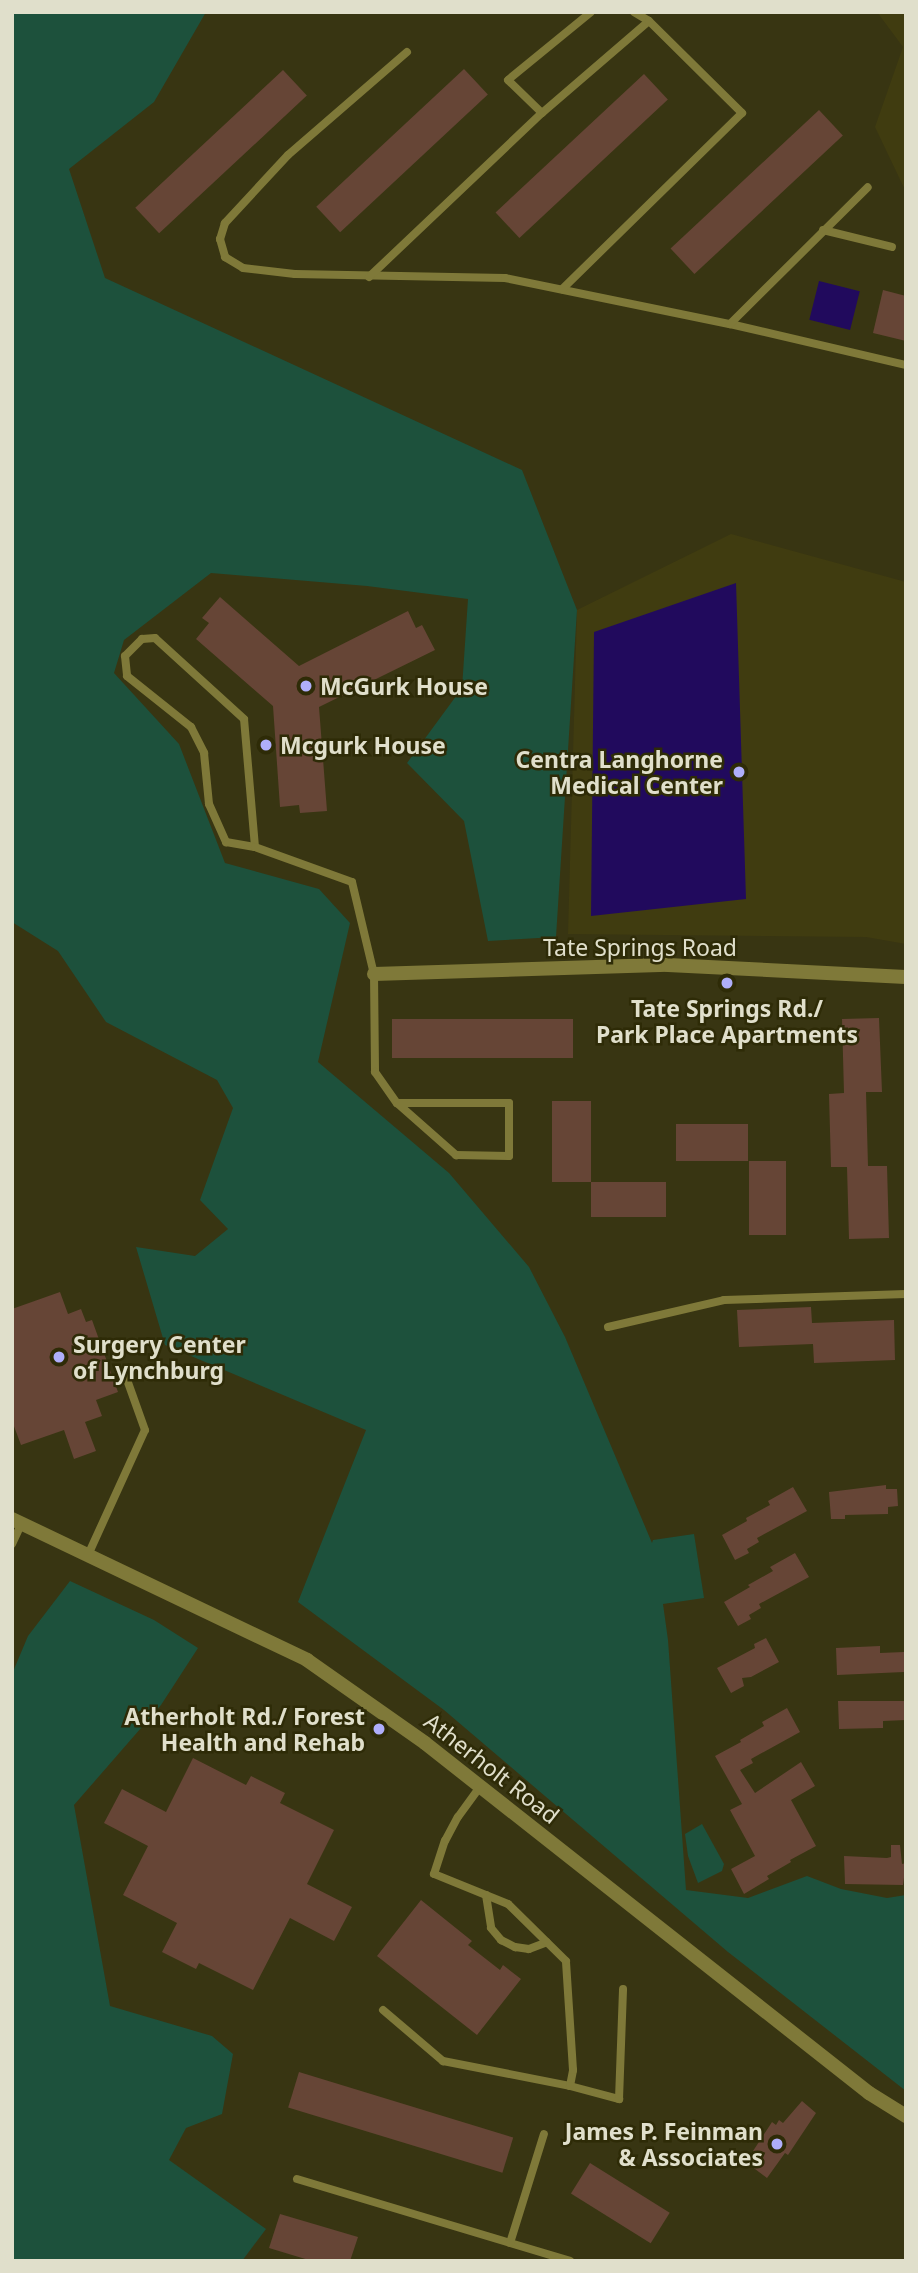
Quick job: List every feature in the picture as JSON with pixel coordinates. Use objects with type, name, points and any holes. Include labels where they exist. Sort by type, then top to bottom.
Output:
[{"type":"street","name":"Tate Springs Road","points":[[374,974],[668,965],[906,977]]},
{"type":"street","name":"Atherholt Road","points":[[17,1521],[307,1660],[480,1787],[869,2092],[906,2116]]},
{"type":"lane","points":[[542,113],[508,80],[591,12]]},
{"type":"lane","points":[[562,289],[742,113],[649,20],[634,12]]},
{"type":"lane","points":[[369,277],[542,113],[649,20]]},
{"type":"lane","points":[[407,52],[288,155],[225,223],[220,239],[225,257],[243,268],[369,277],[505,278],[730,324],[906,365]]},
{"type":"lane","points":[[730,324],[868,187]]},
{"type":"lane","points":[[823,230],[892,247]]},
{"type":"lane","points":[[255,847],[244,719],[155,638],[142,639],[125,656],[127,676],[191,727],[204,752],[209,804],[226,842],[255,847],[352,882],[374,974],[375,1072],[397,1103],[456,1155],[509,1156],[509,1103],[397,1103]]},
{"type":"lane","points":[[608,1328],[724,1300],[906,1294]]},
{"type":"lane","points":[[88,1556],[145,1430],[125,1374]]},
{"type":"lane","points":[[12,1544],[17,1521]]},
{"type":"lane","points":[[480,1787],[458,1817],[445,1841],[434,1874],[508,1904],[566,1961],[573,2070],[569,2085]]},
{"type":"lane","points":[[486,1895],[491,1928],[501,1940],[515,1948],[529,1949],[547,1942]]},
{"type":"lane","points":[[383,2010],[443,2061],[569,2085],[619,2099],[624,1990]]},
{"type":"lane","points":[[510,2243],[544,2134]]},
{"type":"lane","points":[[297,2179],[570,2261]]},
{"type":"shaded area","points":[[877,12],[906,12],[906,192],[875,127],[903,47]]},
{"type":"shaded area","points":[[819,281],[860,291],[850,330],[809,320]]},
{"type":"shaded area","name":"Centra Langhorne Medical Center","points":[[731,534],[906,582],[906,944],[866,937],[568,934],[577,610]]},
{"type":"shaded area","points":[[736,583],[746,899],[591,916],[594,632]]},
{"type":"green space","points":[[12,12],[206,12],[154,102],[69,169],[105,278],[522,470],[577,610],[556,937],[488,941],[464,821],[407,763],[462,688],[468,599],[367,586],[211,573],[124,640],[114,673],[179,744],[225,863],[319,889],[350,923],[318,1062],[449,1173],[529,1267],[565,1337],[652,1543],[653,1540],[694,1534],[704,1598],[663,1604],[686,1890],[748,1898],[807,1876],[841,1889],[887,1898],[906,1895],[906,2091],[728,1952],[444,1710],[298,1602],[366,1430],[165,1345],[136,1247],[195,1256],[228,1229],[200,1200],[233,1108],[217,1080],[106,1022],[58,951],[12,922]]},
{"type":"green space","points":[[70,1581],[154,1620],[198,1648],[161,1705],[74,1805],[110,2006],[212,2036],[233,2054],[222,2114],[186,2128],[169,2160],[266,2229],[242,2261],[12,2261],[12,1674],[28,1636]]},
{"type":"green space","points":[[702,1824],[724,1864],[722,1871],[698,1883],[688,1856],[685,1834]]},
{"type":"building","points":[[464,69],[488,95],[340,232],[316,207]]},
{"type":"building","points":[[283,70],[307,96],[159,233],[135,208]]},
{"type":"building","points":[[644,74],[668,100],[519,238],[496,212]]},
{"type":"building","points":[[819,110],[843,136],[694,274],[671,248]]},
{"type":"building","points":[[883,290],[906,296],[906,341],[873,333]]},
{"type":"building","name":"McGurk House","points":[[220,597],[299,666],[408,611],[416,628],[422,625],[435,650],[319,707],[327,811],[300,813],[299,805],[280,807],[273,706],[196,639],[209,623],[202,618]]},
{"type":"building","points":[[879,1018],[882,1092],[866,1092],[868,1166],[887,1166],[889,1238],[849,1239],[847,1167],[831,1167],[829,1094],[844,1093],[842,1019]]},
{"type":"building","points":[[392,1019],[573,1019],[573,1058],[392,1058]]},
{"type":"building","points":[[552,1101],[591,1101],[591,1182],[552,1182]]},
{"type":"building","points":[[676,1124],[748,1124],[748,1161],[676,1161]]},
{"type":"building","points":[[749,1161],[786,1161],[786,1235],[749,1235]]},
{"type":"building","points":[[591,1182],[666,1182],[666,1217],[591,1217]]},
{"type":"building","name":"Surgery Center of Lynchburg","points":[[60,1292],[68,1314],[81,1309],[86,1322],[92,1320],[118,1392],[96,1400],[102,1416],[85,1422],[96,1451],[74,1459],[64,1430],[21,1445],[12,1421],[12,1309]]},
{"type":"building","points":[[811,1307],[812,1323],[894,1320],[895,1360],[814,1363],[813,1344],[739,1347],[737,1310]]},
{"type":"building","points":[[886,1485],[886,1489],[897,1489],[898,1506],[888,1507],[888,1514],[845,1515],[845,1519],[831,1519],[829,1492]]},
{"type":"building","points":[[793,1487],[807,1511],[757,1538],[759,1542],[747,1549],[749,1553],[735,1560],[722,1535],[770,1505],[768,1501]]},
{"type":"building","points":[[795,1553],[809,1577],[759,1604],[761,1608],[749,1615],[751,1619],[738,1626],[724,1602],[773,1571],[770,1567]]},
{"type":"building","points":[[766,1638],[779,1662],[751,1677],[742,1678],[744,1686],[731,1693],[717,1668],[755,1648],[754,1644]]},
{"type":"building","points":[[880,1646],[880,1653],[904,1652],[904,1672],[837,1675],[836,1648]]},
{"type":"building","points":[[838,1701],[906,1701],[906,1720],[883,1721],[883,1728],[839,1729]]},
{"type":"building","points":[[787,1708],[800,1732],[751,1759],[753,1763],[740,1770],[755,1793],[801,1762],[815,1786],[791,1800],[816,1846],[790,1860],[791,1862],[767,1876],[769,1879],[744,1894],[731,1869],[755,1856],[730,1810],[742,1804],[715,1756],[741,1742],[740,1740],[764,1726],[762,1722]]},
{"type":"building","points":[[193,1758],[246,1785],[251,1776],[285,1793],[280,1803],[334,1830],[307,1884],[352,1907],[334,1941],[290,1918],[253,1990],[199,1963],[196,1969],[162,1952],[177,1923],[123,1895],[148,1846],[104,1823],[122,1789],[166,1812]]},
{"type":"building","points":[[891,1845],[900,1845],[902,1864],[906,1863],[903,1885],[845,1884],[844,1856],[887,1858],[891,1857]]},
{"type":"building","points":[[421,1900],[472,1941],[468,1945],[500,1970],[503,1965],[521,1979],[477,2035],[377,1956]]},
{"type":"building","points":[[299,2072],[513,2137],[502,2173],[288,2107]]},
{"type":"building","name":"James P. Feinman & Associates","points":[[802,2101],[816,2113],[788,2155],[785,2153],[767,2178],[751,2166],[759,2156],[753,2151],[772,2122],[776,2125],[779,2120],[783,2123]]},
{"type":"building","points":[[590,2163],[670,2213],[651,2243],[571,2194]]},
{"type":"building","points":[[280,2214],[358,2237],[350,2261],[312,2261],[269,2248]]},
{"type":"place","name":"McGurk House","points":[[306,686]]},
{"type":"place","name":"Mcgurk House","points":[[266,745]]},
{"type":"place","name":"Centra Langhorne Medical Center","points":[[739,772]]},
{"type":"place","name":"Tate Springs Rd./ Park Place Apartments","points":[[727,983]]},
{"type":"place","name":"Surgery Center of Lynchburg","points":[[59,1357]]},
{"type":"place","name":"Atherholt Rd./ Forest Health and Rehab","points":[[379,1729]]},
{"type":"place","name":"James P. Feinman & Associates","points":[[777,2144]]}]
